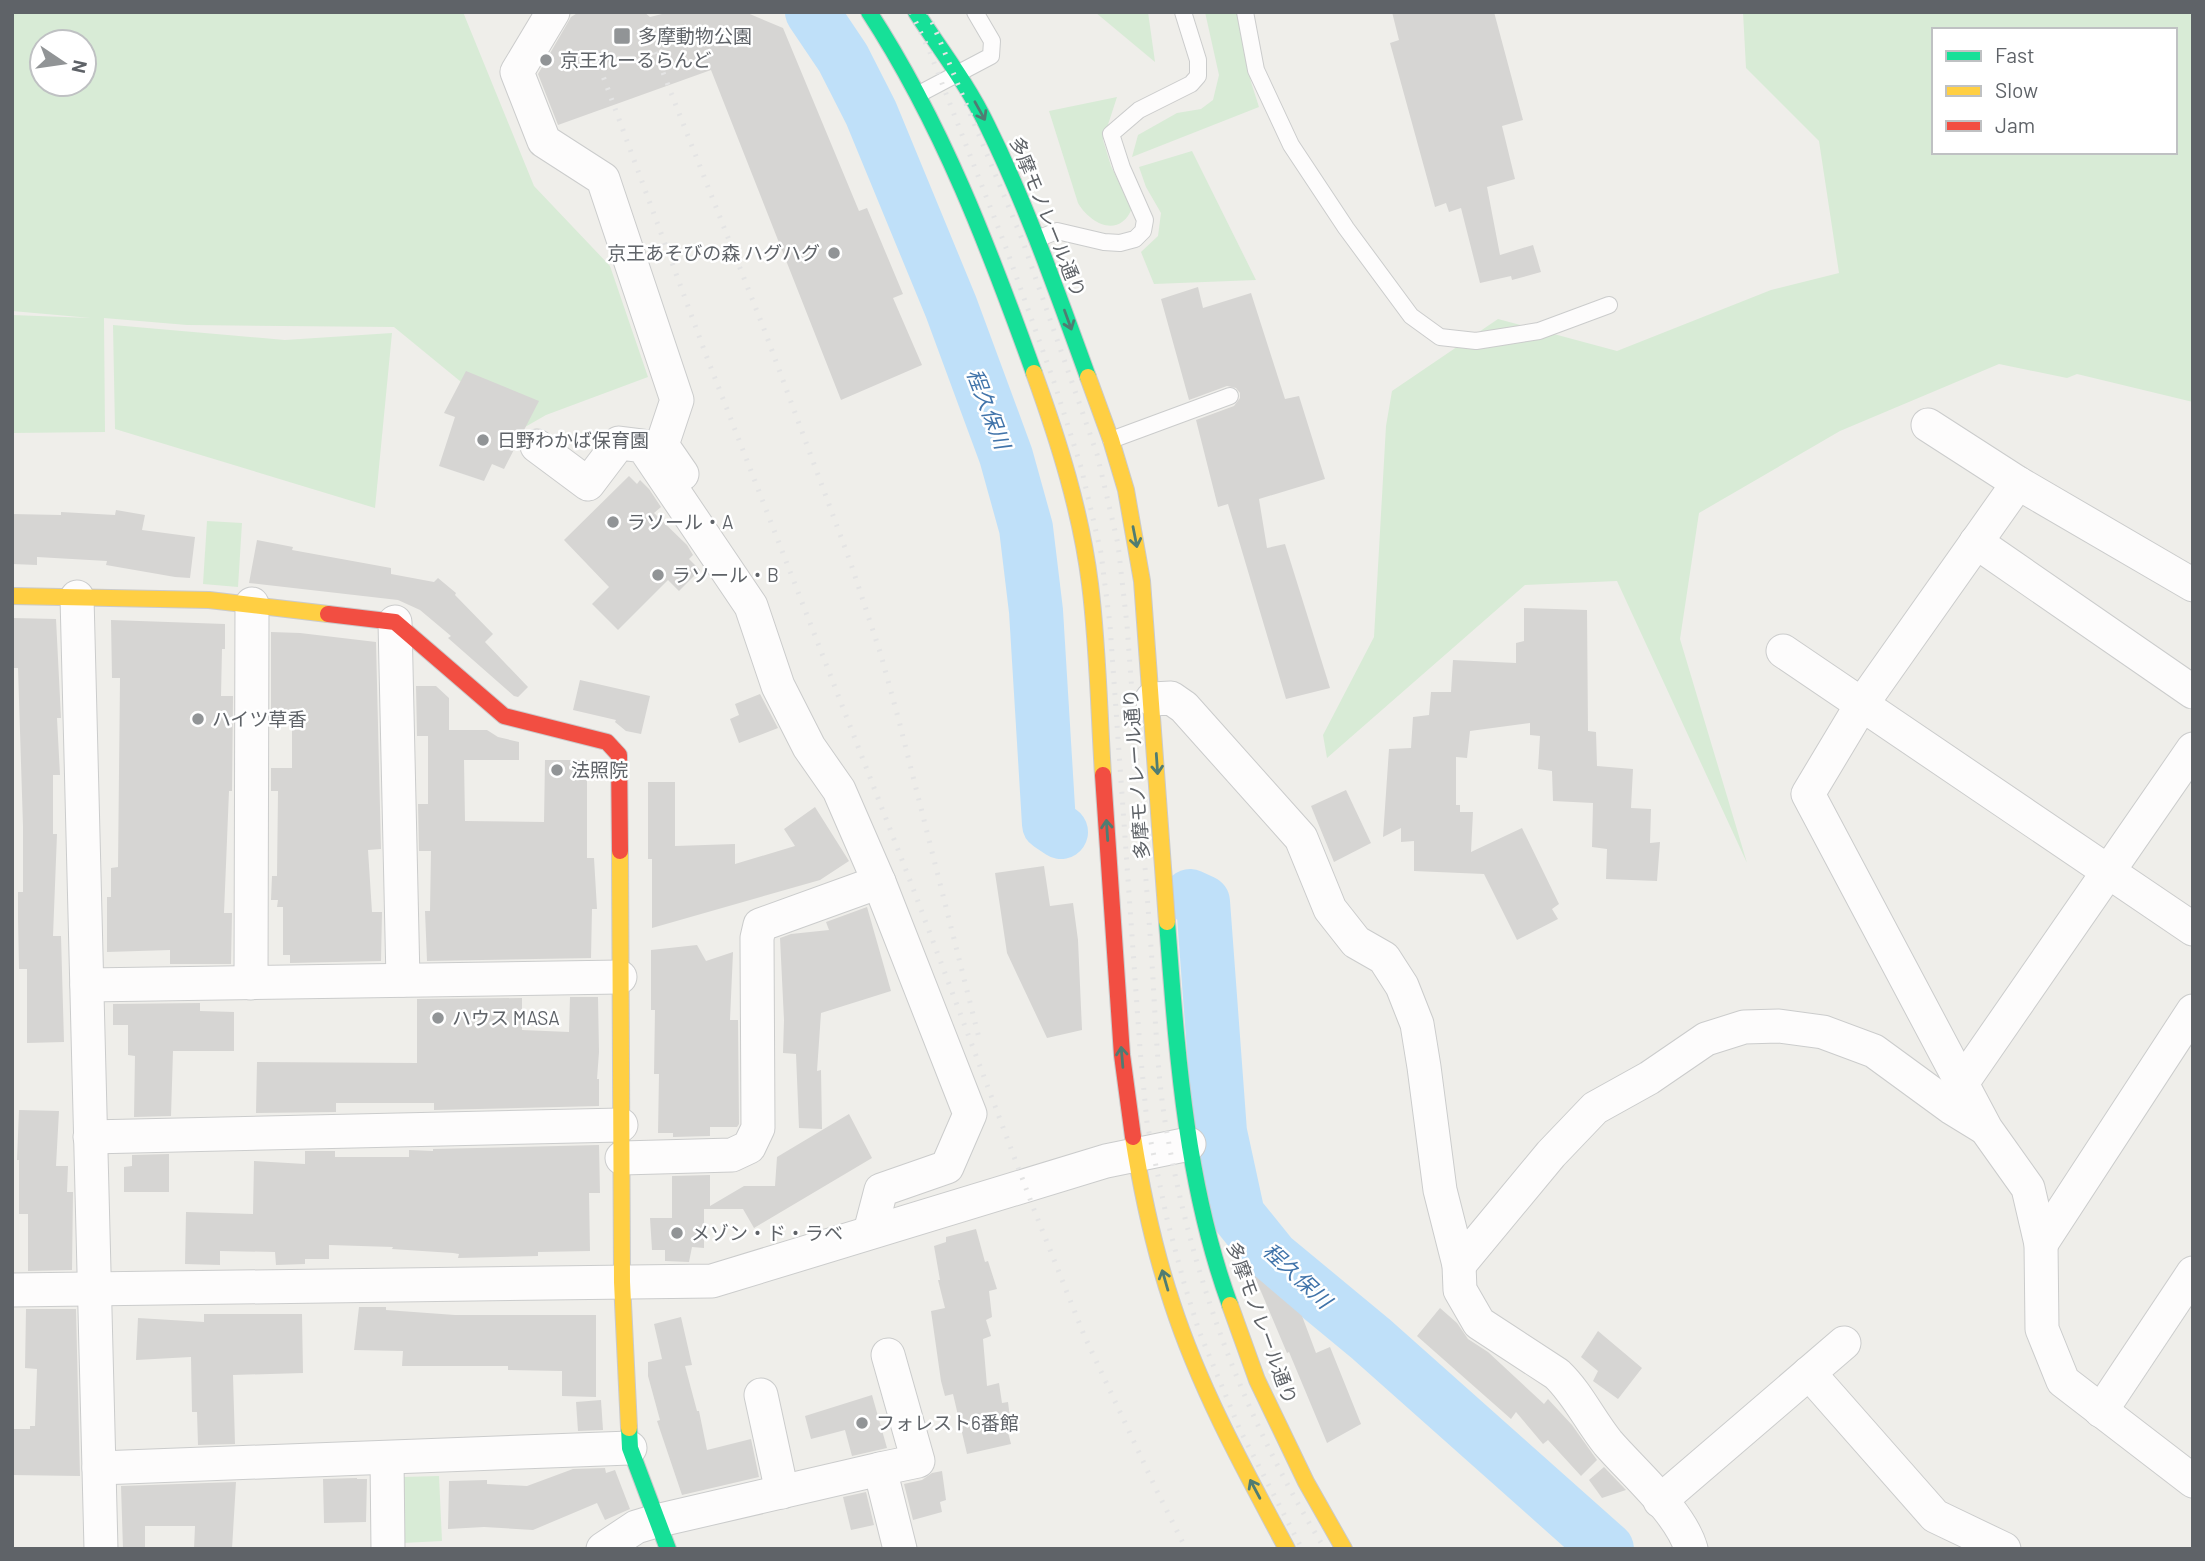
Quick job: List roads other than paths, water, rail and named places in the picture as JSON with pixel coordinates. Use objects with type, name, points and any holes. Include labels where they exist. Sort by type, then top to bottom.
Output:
[{"type":"main road","name":"多摩モノレール通り","points":[[869,12],[918,94],[945,147],[984,241],[1061,453],[1085,548],[1097,675],[1122,1055],[1128,1118],[1135,1155],[1156,1247],[1184,1338],[1233,1448],[1287,1549]]},
{"type":"main road","name":"多摩モノレール通り","points":[[916,12],[987,125],[1038,239],[1111,440],[1126,490],[1142,581],[1177,1051],[1189,1144],[1203,1220],[1236,1326],[1279,1429],[1344,1549]]},
{"type":"main road","points":[[12,596],[209,600],[395,622],[504,716],[607,742],[619,755],[622,1282],[630,1448],[662,1535]]},
{"type":"street","points":[[553,12],[517,72],[544,141],[603,179],[677,400],[662,445],[720,530],[718,558]]},
{"type":"street","points":[[1928,425],[2018,483],[2193,586]]},
{"type":"street","points":[[537,446],[588,484],[620,443],[643,446],[751,606],[778,686],[809,747],[839,790],[879,882],[970,1114],[947,1167],[881,1190],[870,1232]]},
{"type":"street","points":[[2018,483],[1862,704],[1808,794],[1986,1129],[2028,1188],[2040,1244],[2042,1329],[2063,1381],[2193,1481]]},
{"type":"street","points":[[1976,542],[2193,692]]},
{"type":"street","points":[[77,597],[101,1549]]},
{"type":"street","points":[[251,983],[252,604]]},
{"type":"street","points":[[395,622],[403,980]]},
{"type":"street","points":[[1783,651],[2193,929]]},
{"type":"street","points":[[1152,699],[1171,698],[1184,707],[1301,838],[1330,909],[1356,942],[1384,958],[1402,986],[1417,1024],[1440,1191],[1459,1265],[1460,1290],[1479,1323],[1566,1382],[1607,1441],[1687,1536],[1691,1549]]},
{"type":"street","points":[[1962,1083],[2193,750]]},
{"type":"street","points":[[622,1158],[732,1155],[749,1147],[758,1128],[757,938],[760,925],[879,882]]},
{"type":"street","points":[[87,985],[620,977]]},
{"type":"street","points":[[2040,1244],[2193,1011]]},
{"type":"street","points":[[1459,1265],[1551,1154],[1595,1108],[1649,1078],[1706,1039],[1744,1027],[1779,1026],[1823,1032],[1874,1051],[1952,1108],[1986,1129]]},
{"type":"street","points":[[90,1137],[621,1125]]},
{"type":"street","points":[[12,1290],[712,1281],[1106,1161],[1189,1144]]},
{"type":"street","points":[[2101,1411],[2193,1273]]},
{"type":"street","points":[[1660,1501],[1844,1343]]},
{"type":"street","points":[[603,1549],[636,1527],[662,1535],[782,1492],[918,1461],[888,1354]]},
{"type":"street","points":[[1810,1373],[1935,1516],[2004,1549]]},
{"type":"street","points":[[761,1395],[782,1492]]},
{"type":"street","points":[[99,1468],[630,1448]]},
{"type":"street","points":[[387,1458],[387,1549]]},
{"type":"street","points":[[880,1469],[900,1549]]},
{"type":"lane","points":[[918,94],[991,56],[992,41],[975,12]]},
{"type":"lane","points":[[1038,239],[1057,231],[1120,243],[1135,239],[1143,230],[1145,220],[1122,168],[1111,134],[1139,110],[1191,84],[1198,76],[1198,60],[1183,12]]},
{"type":"lane","points":[[1245,12],[1256,71],[1291,145],[1346,228],[1411,316],[1440,337],[1476,341],[1539,331],[1609,305]]},
{"type":"lane","points":[[1111,440],[1230,396]]},
{"type":"waterway","name":"程久保川","points":[[812,12],[843,58],[871,113],[951,307],[1006,456],[1026,528],[1036,611],[1049,824],[1061,832]]},
{"type":"waterway","name":"程久保川","points":[[1190,896],[1203,902],[1220,1132],[1238,1215],[1272,1257],[1371,1339],[1607,1549]]},
{"type":"railway","points":[[911,12],[929,50],[1005,245],[1081,467],[1101,553],[1110,625],[1147,1123],[1167,1219],[1199,1331],[1240,1430],[1302,1549]]},
{"type":"railway","points":[[928,12],[1022,239],[1097,454],[1118,544],[1127,625],[1156,1034],[1165,1121],[1176,1178],[1205,1289],[1245,1396],[1269,1448],[1325,1549]]},
{"type":"railway","points":[[651,42],[764,329],[851,564],[881,655],[980,1042]]},
{"type":"railway","points":[[596,57],[706,355],[911,883],[1033,1207],[1084,1335],[1186,1549]]},
{"type":"place","name":"多摩動物公園","points":[[622,36]]},
{"type":"place","name":"京王れーるらんど","points":[[546,60]]},
{"type":"place","name":"京王あそびの森 ハグハグ","points":[[834,253]]},
{"type":"place","name":"日野わかば保育園","points":[[483,440]]},
{"type":"place","name":"ラソール・A","points":[[613,522]]},
{"type":"place","name":"ラソール・B","points":[[658,575]]},
{"type":"place","name":"ハイツ草香","points":[[198,719]]},
{"type":"place","name":"法照院","points":[[557,770]]},
{"type":"place","name":"ハウス MASA","points":[[438,1018]]},
{"type":"place","name":"メゾン・ド・ラベ","points":[[677,1233]]},
{"type":"place","name":"フォレスト6番館","points":[[862,1423]]}]
